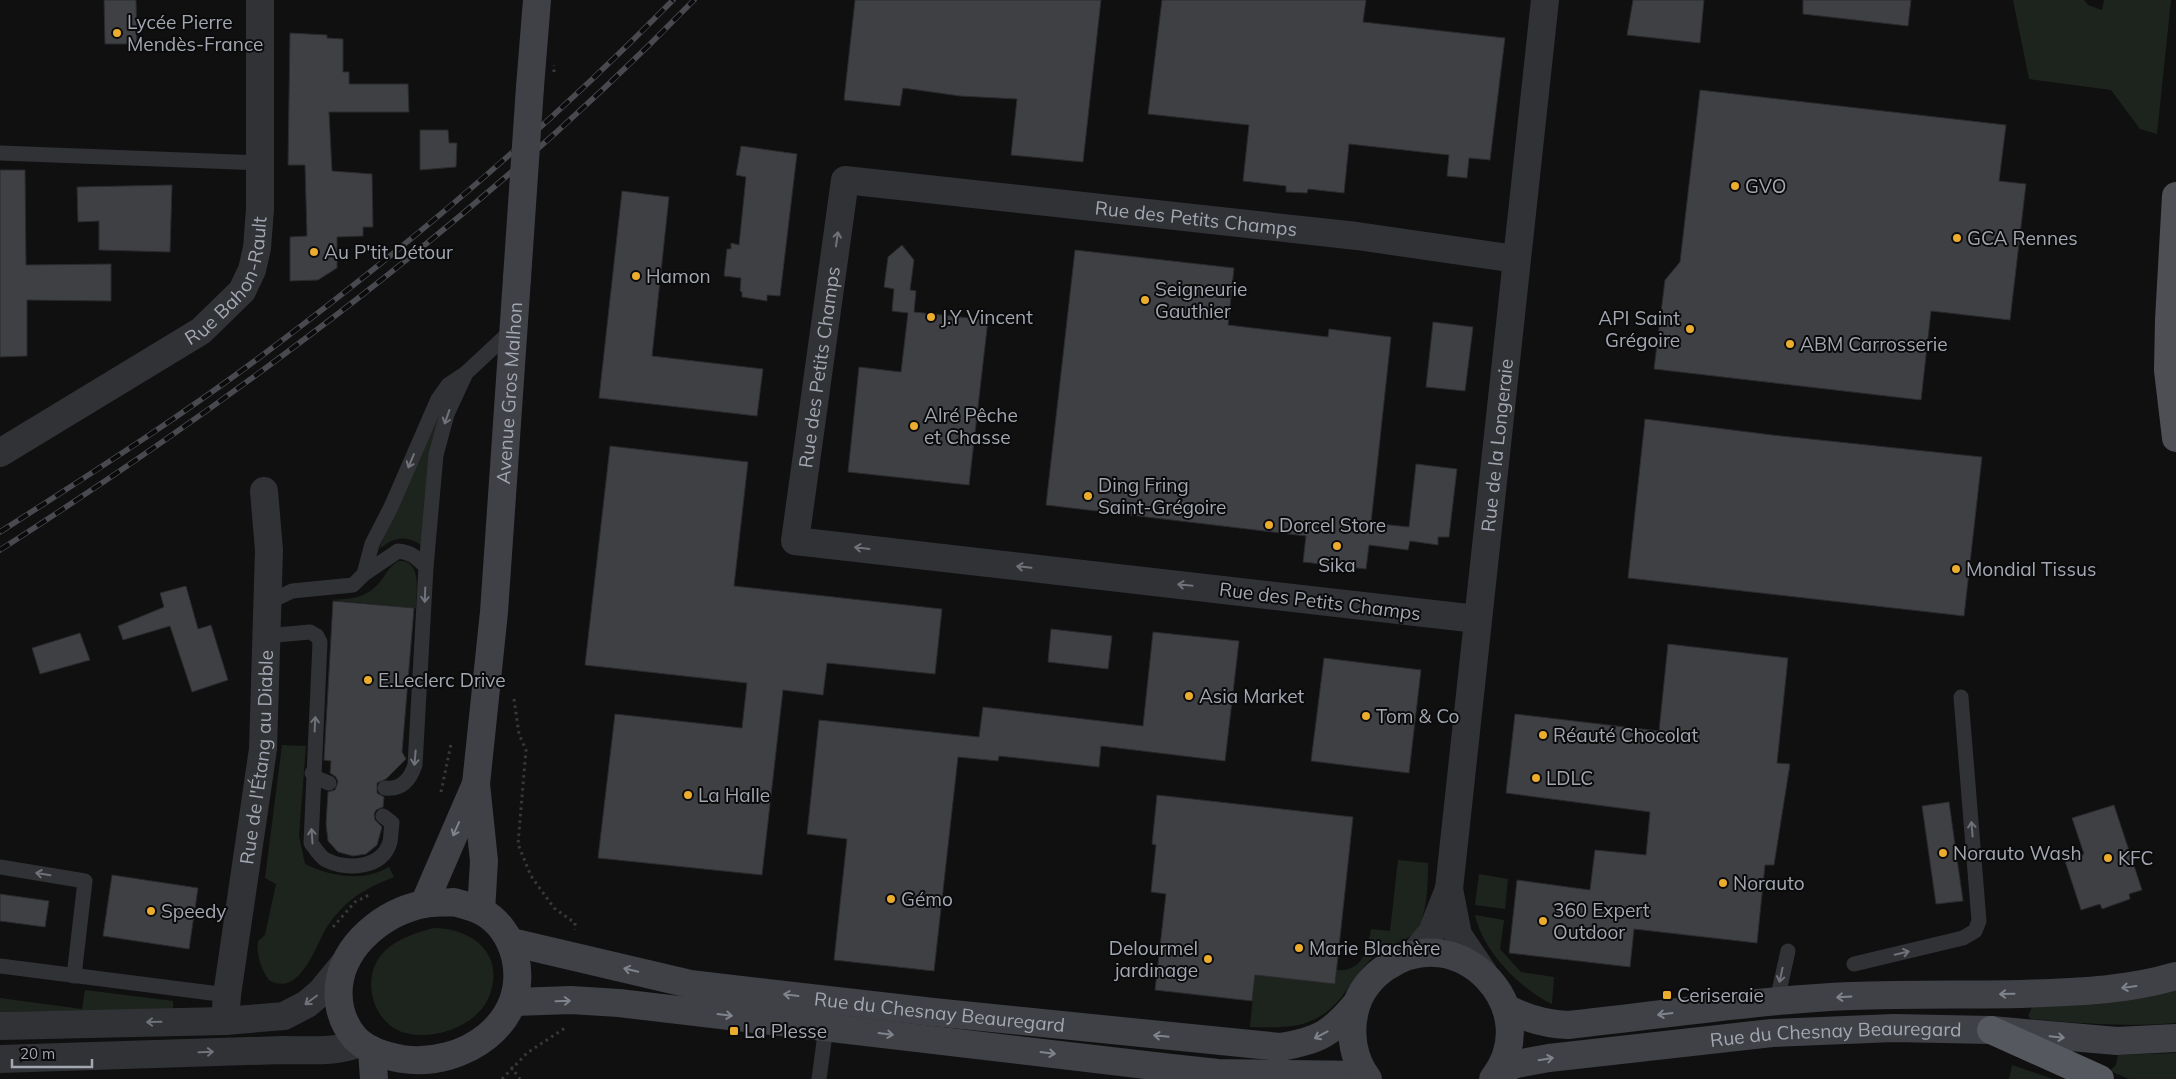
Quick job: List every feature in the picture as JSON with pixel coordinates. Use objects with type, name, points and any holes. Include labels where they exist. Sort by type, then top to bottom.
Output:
[{"type":"highway","points":[[1991,1030],[2100,1079]]},
{"type":"main road","name":"Avenue Gros Malhon","points":[[481,911],[484,861],[476,784],[494,612],[537,0]]},
{"type":"main road","points":[[2176,196],[2168,362],[2176,438]]},
{"type":"main road","name":"Avenue Gros Malhon","points":[[424,904],[476,784]]},
{"type":"main road","points":[[436,1079],[464,1052],[501,1022],[514,1002],[519,976],[511,942],[493,918],[481,911],[454,902],[424,904],[387,920],[367,932],[354,947],[344,964],[338,994],[340,1012],[347,1029],[366,1047],[390,1057],[415,1061],[436,1060],[464,1052]]},
{"type":"main road","name":"Rue du Chesnay Beauregard","points":[[511,942],[690,984],[1280,1047],[1300,1044],[1319,1038],[1338,1025],[1357,1003]]},
{"type":"main road","points":[[1366,1077],[1357,1059],[1352,1040],[1352,1022],[1357,1003],[1366,986],[1379,972],[1395,961],[1414,954],[1438,952],[1462,959],[1483,972],[1497,988],[1506,1008],[1510,1024],[1510,1040],[1506,1056],[1496,1075]]},
{"type":"main road","name":"Rue du Chesnay Beauregard","points":[[1506,1008],[1533,1020],[1549,1024],[1568,1025],[1777,1000],[1852,996],[2056,993],[2148,984],[2176,976]]},
{"type":"main road","name":"Rue du Chesnay Beauregard","points":[[514,1002],[571,1000],[619,1003],[1218,1073],[1366,1077]]},
{"type":"main road","name":"Rue du Chesnay Beauregard","points":[[1496,1075],[1516,1064],[1548,1058],[1772,1033],[1894,1028],[1991,1030],[2117,1041],[2176,1038]]},
{"type":"main road","points":[[366,1047],[374,1079]]},
{"type":"street","name":"Rue Bahon-Rault","points":[[0,453],[201,331],[242,291],[252,270],[257,248],[260,163],[260,0]]},
{"type":"street","name":"Rue de la Longeraie","points":[[1414,954],[1432,932],[1449,889],[1545,0]]},
{"type":"street","name":"Rue des Petits Champs","points":[[1477,619],[795,540],[845,180],[1357,236],[1516,259]]},
{"type":"street","name":"Rue de l'Étang au Diable","points":[[226,1008],[263,748],[269,550],[264,491]]},
{"type":"street","name":"Rue de la Longeraie","points":[[1449,889],[1458,935],[1483,972]]},
{"type":"street","points":[[0,1026],[226,1008],[284,1016],[307,1004],[321,992],[344,964]]},
{"type":"street","points":[[0,1059],[283,1050],[327,1051],[366,1047]]},
{"type":"lane","points":[[0,153],[260,163]]},
{"type":"lane","points":[[364,574],[372,544],[392,507],[438,399],[448,386],[466,373],[513,329]]},
{"type":"lane","points":[[385,788],[393,789],[404,784],[411,777],[415,765],[426,567],[436,455],[448,414],[466,373]]},
{"type":"lane","points":[[267,603],[292,591],[353,585],[364,574],[398,551],[407,552],[416,557],[426,567]]},
{"type":"lane","points":[[265,636],[310,632],[317,636],[320,642],[312,773],[319,815],[311,843],[327,851],[324,859],[377,860],[378,850],[390,841],[385,834],[392,823],[383,816]]},
{"type":"lane","points":[[1854,964],[1963,938],[1976,931],[1979,920],[1961,697]]},
{"type":"lane","points":[[312,773],[316,778],[329,783]]},
{"type":"lane","points":[[0,867],[85,881],[74,976]]},
{"type":"lane","points":[[1777,1000],[1788,951]]},
{"type":"lane","points":[[0,966],[74,976],[226,1008]]},
{"type":"lane","points":[[819,1079],[826,1027]]},
{"type":"path","points":[[513,691],[519,734],[526,750],[518,844],[531,876],[554,908],[575,923],[576,933]]},
{"type":"path","points":[[502,1079],[511,1067],[527,1053],[571,1024]]},
{"type":"path","points":[[511,1067],[520,1079]]},
{"type":"shaded area","points":[[2013,0],[2084,0],[2088,5],[2102,10],[2104,0],[2171,0],[2157,134],[2140,129],[2111,90],[2029,79]]},
{"type":"shaded area","points":[[438,415],[441,417],[421,545],[410,539],[399,539],[389,542],[379,549]]},
{"type":"shaded area","points":[[398,561],[406,562],[415,571],[417,586],[416,608],[332,600],[358,597],[370,591]]},
{"type":"shaded area","points":[[282,745],[306,746],[299,836],[305,864],[326,872],[347,876],[369,875],[389,867],[394,877],[368,889],[344,906],[327,927],[311,958],[297,977],[289,982],[280,984],[269,980],[266,976],[261,966],[258,941],[265,935],[276,884],[265,878]]},
{"type":"shaded area","points":[[1398,860],[1428,863],[1426,902],[1417,930],[1411,936],[1375,955],[1343,995],[1323,1014],[1301,1024],[1290,1026],[1250,1027],[1255,975],[1335,984],[1337,970],[1346,970],[1353,967],[1362,958],[1368,945],[1371,929],[1390,931]]},
{"type":"shaded area","points":[[1479,874],[1508,879],[1505,909],[1475,905]]},
{"type":"shaded area","points":[[1475,915],[1504,920],[1500,949],[1521,972],[1554,977],[1552,1004],[1527,988],[1504,967],[1486,942],[1479,929]]},
{"type":"shaded area","points":[[433,928],[448,929],[462,933],[483,947],[490,958],[493,970],[493,984],[482,1009],[463,1024],[439,1033],[413,1035],[391,1026],[382,1017],[372,995],[373,971],[378,960],[396,942]]},
{"type":"shaded area","points":[[2176,986],[2176,1023],[2140,1025],[2103,1024],[2031,1019],[2028,1016],[2032,1007]]},
{"type":"shaded area","points":[[85,990],[173,1001],[173,1009],[0,1012],[0,998],[82,1009]]},
{"type":"shaded area","points":[[2176,1053],[2176,1079],[2129,1079],[2110,1071],[2116,1065],[2118,1055]]},
{"type":"shaded area","points":[[2012,1065],[2053,1079],[2009,1079]]},
{"type":"building","points":[[104,0],[136,0],[137,44],[105,44]]},
{"type":"building","points":[[855,0],[1101,0],[1083,162],[1011,155],[1017,99],[960,96],[903,88],[900,106],[844,100]]},
{"type":"building","points":[[1162,0],[1366,0],[1363,22],[1505,38],[1490,160],[1469,158],[1467,178],[1447,176],[1449,155],[1349,144],[1344,193],[1308,189],[1307,193],[1286,192],[1286,186],[1243,181],[1249,125],[1148,114]]},
{"type":"building","points":[[1633,0],[1704,0],[1700,43],[1627,35]]},
{"type":"building","points":[[1803,0],[1911,0],[1908,26],[1803,14]]},
{"type":"building","points":[[290,33],[327,35],[327,38],[343,39],[343,72],[349,72],[349,84],[408,84],[409,112],[329,112],[332,171],[372,174],[373,227],[363,227],[363,236],[337,237],[337,268],[318,280],[290,281],[290,237],[307,236],[305,165],[288,165]]},
{"type":"building","points":[[1700,90],[2006,125],[1999,181],[2026,184],[2010,320],[1931,311],[1921,400],[1654,369],[1665,280],[1680,262]]},
{"type":"building","points":[[420,130],[448,130],[449,143],[457,143],[456,167],[420,170]]},
{"type":"building","points":[[741,146],[797,154],[780,296],[767,295],[767,301],[742,297],[742,292],[740,291],[741,278],[724,276],[727,249],[731,249],[731,243],[739,245],[746,177],[736,175]]},
{"type":"building","points":[[0,170],[25,170],[26,265],[111,264],[111,301],[27,300],[27,356],[0,357]]},
{"type":"building","points":[[172,185],[170,252],[99,250],[99,221],[78,222],[77,187]]},
{"type":"building","name":"Hamon","points":[[622,191],[669,197],[652,356],[763,369],[757,416],[599,398]]},
{"type":"building","name":"Alré Pêche et Chasse","points":[[902,245],[914,260],[910,290],[916,291],[914,312],[988,320],[969,485],[848,472],[859,367],[901,372],[908,313],[892,311],[894,289],[884,287],[888,257]]},
{"type":"building","points":[[1075,250],[1234,268],[1228,325],[1328,337],[1329,329],[1391,337],[1371,523],[1409,527],[1416,464],[1457,469],[1449,537],[1438,537],[1438,545],[1410,541],[1408,550],[1369,545],[1366,569],[1303,562],[1306,536],[1046,505]]},
{"type":"building","points":[[1433,322],[1473,327],[1465,391],[1426,387]]},
{"type":"building","points":[[1645,419],[1772,435],[1982,457],[1964,616],[1628,578]]},
{"type":"building","points":[[610,446],[748,462],[734,586],[942,609],[935,674],[827,663],[823,695],[783,690],[762,875],[598,858],[615,714],[742,728],[747,683],[585,665]]},
{"type":"building","points":[[186,586],[198,629],[211,625],[228,680],[192,692],[170,626],[123,640],[118,626],[164,607],[160,593]]},
{"type":"building","name":"E.Leclerc Drive","points":[[333,601],[414,608],[402,752],[406,759],[386,779],[377,783],[377,793],[384,797],[383,807],[376,810],[374,814],[375,820],[382,827],[377,845],[366,854],[353,856],[338,852],[328,841],[326,824],[328,792],[335,790],[338,782],[336,777],[330,773],[331,761],[324,760]]},
{"type":"building","points":[[1051,629],[1112,636],[1108,669],[1048,662]]},
{"type":"building","points":[[1153,632],[1239,641],[1225,761],[1101,746],[1099,767],[999,756],[998,761],[958,757],[934,971],[834,960],[847,839],[807,834],[819,720],[979,737],[983,707],[1143,726]]},
{"type":"building","points":[[80,633],[90,660],[40,674],[32,648]]},
{"type":"building","points":[[1668,644],[1788,658],[1777,763],[1790,764],[1774,865],[1765,865],[1757,943],[1634,929],[1630,967],[1509,953],[1517,880],[1590,890],[1595,850],[1646,855],[1650,812],[1506,793],[1515,714],[1659,731]]},
{"type":"building","name":"Tom & Co","points":[[1324,658],[1421,670],[1409,773],[1311,761]]},
{"type":"building","points":[[1157,795],[1353,817],[1335,984],[1255,975],[1252,1001],[1155,990],[1166,894],[1151,892],[1156,845],[1152,844]]},
{"type":"building","name":"Norauto Wash","points":[[1949,802],[1963,901],[1936,904],[1922,806]]},
{"type":"building","name":"KFC","points":[[2114,805],[2142,890],[2129,894],[2130,899],[2102,909],[2100,904],[2081,910],[2065,861],[2084,854],[2072,818]]},
{"type":"building","name":"Speedy","points":[[112,875],[198,888],[189,949],[103,936]]},
{"type":"building","points":[[0,894],[49,901],[45,927],[0,921]]},
{"type":"railway","points":[[0,532],[138,443],[206,396],[377,267],[529,138],[673,0]]},
{"type":"railway","points":[[0,550],[184,426],[274,362],[363,294],[449,225],[533,153],[615,78],[694,0]]},
{"type":"place","name":"Lycée Pierre Mendès-France","points":[[117,33]]},
{"type":"place","name":"GVO","points":[[1735,186]]},
{"type":"place","name":"GCA Rennes","points":[[1957,238]]},
{"type":"place","name":"Au P'tit Détour","points":[[314,252]]},
{"type":"place","name":"Hamon","points":[[636,276]]},
{"type":"place","name":"Seigneurie Gauthier","points":[[1145,300]]},
{"type":"place","name":"J.Y Vincent","points":[[931,317]]},
{"type":"place","name":"API Saint Grégoire","points":[[1690,329]]},
{"type":"place","name":"ABM Carrosserie","points":[[1790,344]]},
{"type":"place","name":"Alré Pêche et Chasse","points":[[914,426]]},
{"type":"place","name":"Ding Fring Saint-Grégoire","points":[[1088,496]]},
{"type":"place","name":"Dorcel Store","points":[[1269,525]]},
{"type":"place","name":"Sika","points":[[1337,546]]},
{"type":"place","name":"Mondial Tissus","points":[[1956,569]]},
{"type":"place","name":"E.Leclerc Drive","points":[[368,680]]},
{"type":"place","name":"Asia Market","points":[[1189,696]]},
{"type":"place","name":"Tom & Co","points":[[1366,716]]},
{"type":"place","name":"Réauté Chocolat","points":[[1543,735]]},
{"type":"place","name":"LDLC","points":[[1536,778]]},
{"type":"place","name":"La Halle","points":[[688,795]]},
{"type":"place","name":"Norauto Wash","points":[[1943,853]]},
{"type":"place","name":"KFC","points":[[2108,858]]},
{"type":"place","name":"Norauto","points":[[1723,883]]},
{"type":"place","name":"Gémo","points":[[891,899]]},
{"type":"place","name":"Speedy","points":[[151,911]]},
{"type":"place","name":"360 Expert Outdoor","points":[[1543,921]]},
{"type":"place","name":"Marie Blachère","points":[[1299,948]]},
{"type":"place","name":"Delourmel jardinage","points":[[1208,959]]},
{"type":"place","name":"Ceriseraie","points":[[1667,995]]},
{"type":"place","name":"La Plesse","points":[[734,1031]]}]
